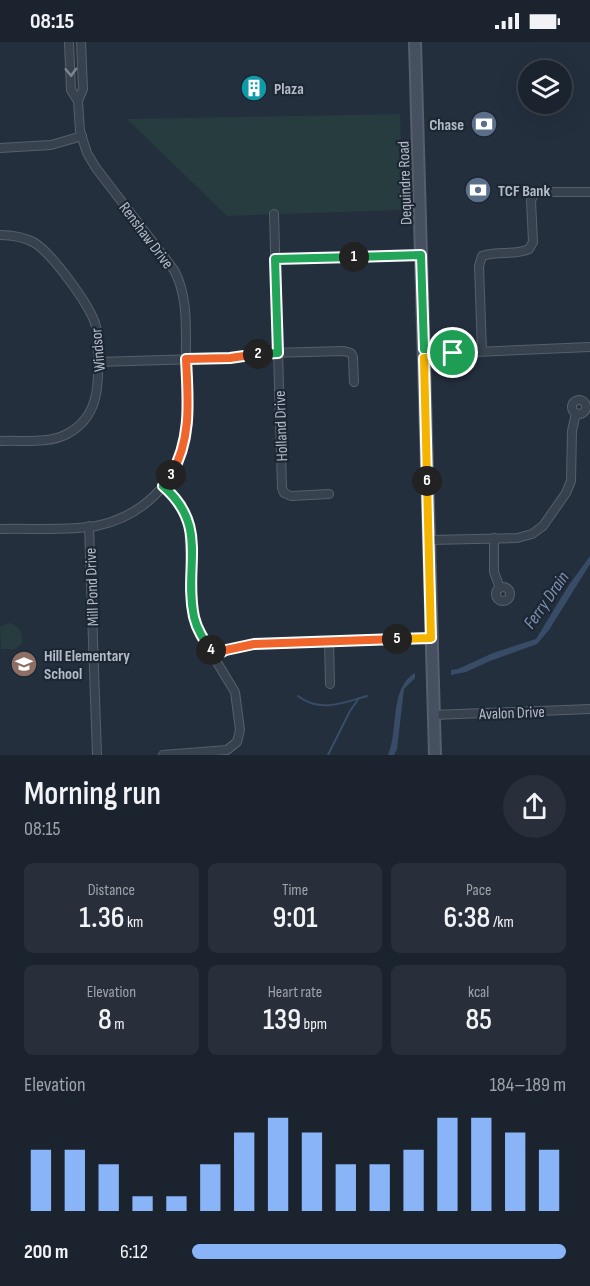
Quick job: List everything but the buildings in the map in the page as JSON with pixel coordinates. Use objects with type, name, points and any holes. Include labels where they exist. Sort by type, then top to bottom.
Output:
[{"type":"main road","name":"Dequindre Road","points":[[415,42],[435,755]]},
{"type":"street","name":"Renshaw Drive","points":[[69,42],[71,90],[78,101]]},
{"type":"street","name":"Renshaw Drive","points":[[0,529],[89,526],[108,523],[129,515],[152,498],[163,486],[178,461],[186,437],[188,416],[184,299],[177,275],[87,153],[81,136],[78,101],[83,89],[81,42]]},
{"type":"street","points":[[0,148],[51,145],[81,136]]},
{"type":"street","points":[[482,351],[479,266],[482,256],[490,253],[523,252],[529,249],[532,242],[531,200],[534,195],[541,192],[590,192]]},
{"type":"street","name":"Holland Drive","points":[[274,214],[281,485],[284,494],[291,496],[328,494]]},
{"type":"street","name":"Windsor","points":[[0,235],[19,237],[35,244],[67,278],[86,303],[95,322],[99,362],[99,387],[96,400],[88,417],[78,427],[53,439],[0,441]]},
{"type":"street","points":[[275,259],[421,255]]},
{"type":"street","points":[[424,353],[444,357],[453,353],[482,351],[590,347]]},
{"type":"street","points":[[99,362],[348,351],[353,357],[354,382]]},
{"type":"street","points":[[429,540],[525,536],[538,530],[551,516],[571,481],[572,431],[576,413]]},
{"type":"street","points":[[162,755],[230,749],[237,742],[240,730],[235,692],[198,631],[194,615],[189,521],[181,504],[163,486]]},
{"type":"street","name":"Mill Pond Drive","points":[[89,526],[97,755]]},
{"type":"street","points":[[494,538],[494,572],[500,588]]},
{"type":"street","points":[[214,656],[226,650],[254,644],[431,638]]},
{"type":"street","points":[[329,641],[330,684]]},
{"type":"street","name":"Avalon Drive","points":[[433,715],[590,709]]},
{"type":"green space","points":[[400,114],[403,210],[227,216],[127,119]]},
{"type":"green space","points":[[9,623],[20,630],[22,643],[15,649],[1,649],[0,627]]},
{"type":"water","name":"Ferry Drain","points":[[590,556],[590,564],[549,630],[537,644],[466,672],[451,675],[451,670],[536,639]]},
{"type":"water","points":[[415,673],[415,678],[404,689],[397,749],[394,755],[388,755],[401,688]]},
{"type":"waterway","points":[[298,696],[306,701],[323,705],[340,704],[367,696]]},
{"type":"waterway","points":[[328,755],[359,698]]},
{"type":"place","name":"Plaza","points":[[254,88]]},
{"type":"place","name":"Chase","points":[[484,124]]},
{"type":"place","name":"TCF Bank","points":[[478,190]]},
{"type":"place","name":"Hill Elementary School","points":[[24,664]]},
{"type":"route","points":[[421,255],[424,349],[445,349],[453,353],[444,357],[424,358],[431,638],[254,644],[226,650],[214,656],[198,631],[194,615],[189,521],[181,504],[163,486],[178,461],[186,437],[188,416],[186,359],[230,358],[278,353],[275,259],[421,255]]}]
